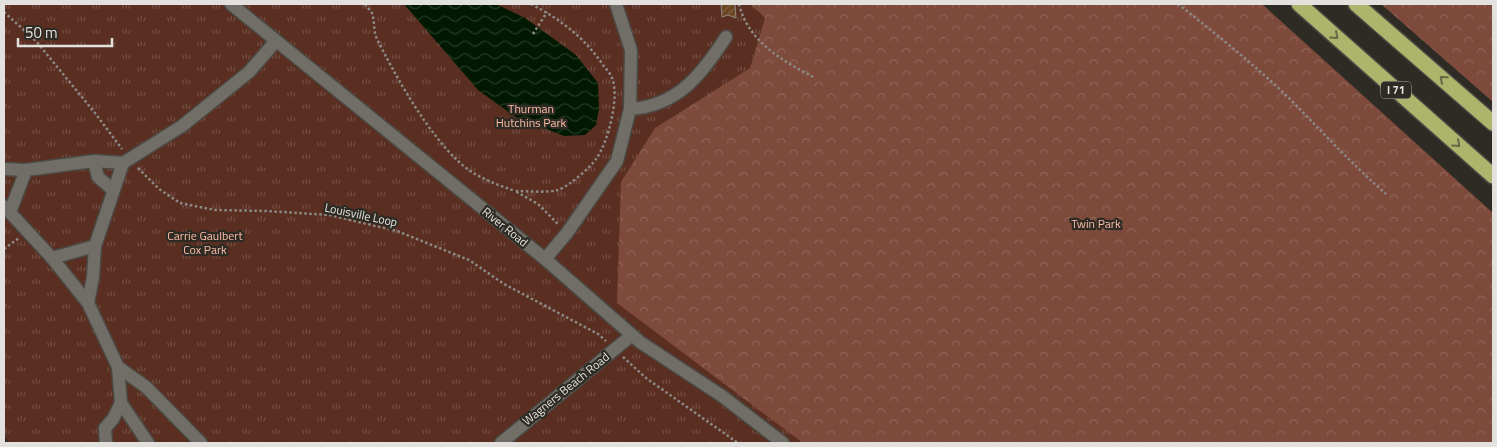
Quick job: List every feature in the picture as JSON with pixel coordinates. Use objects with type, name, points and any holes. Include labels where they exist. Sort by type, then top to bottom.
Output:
[{"type":"highway","name":"I 71","points":[[1299,4],[1493,176]]},
{"type":"highway","points":[[1356,4],[1493,123]]},
{"type":"street","name":"River Road","points":[[231,4],[545,259],[640,342],[722,396],[783,443]]},
{"type":"street","points":[[545,259],[567,233],[617,162],[630,109],[631,50],[616,4]]},
{"type":"street","points":[[630,109],[645,108],[665,102],[694,81],[726,37]]},
{"type":"street","points":[[4,169],[26,170],[94,161],[126,160],[182,126],[249,72],[276,41]]},
{"type":"street","points":[[88,303],[93,277],[95,246],[113,190],[126,160]]},
{"type":"street","points":[[94,161],[98,177],[113,190]]},
{"type":"street","points":[[26,170],[7,209],[52,258],[88,303],[118,367],[121,403],[148,443]]},
{"type":"street","points":[[52,258],[95,246]]},
{"type":"street","name":"Wagners Beach Road","points":[[502,443],[632,334]]},
{"type":"street","points":[[118,367],[146,387],[201,443]]},
{"type":"street","points":[[106,443],[105,428],[113,419],[121,403]]},
{"type":"path","points":[[365,4],[372,13],[374,33],[387,59],[438,140],[458,162],[474,174],[516,191],[538,204],[567,233]]},
{"type":"path","points":[[516,191],[557,190],[572,182],[596,159],[608,132],[614,96],[612,78],[599,58],[578,34],[547,12],[531,4]]},
{"type":"path","points":[[739,4],[742,15],[750,30],[763,44],[778,57],[815,78]]},
{"type":"path","points":[[1178,4],[1210,29],[1289,99],[1357,168],[1386,194]]},
{"type":"path","name":"Louisville Loop","points":[[4,12],[36,41],[95,113],[126,160],[159,189],[180,203],[215,210],[267,210],[329,215],[398,231],[469,260],[504,284],[598,334],[646,378],[738,443]]},
{"type":"path","points":[[533,34],[547,12]]},
{"type":"path","points":[[4,249],[27,231]]},
{"type":"green space","points":[[4,4],[750,4],[765,18],[750,68],[655,128],[1493,443],[9,443],[4,436]]},
{"type":"green space","name":"Twin Park","points":[[750,4],[1262,4],[1493,213],[1493,443],[803,443],[617,303],[621,182],[655,128],[750,68],[765,18]]},
{"type":"green space","points":[[1381,4],[1493,4],[1493,102]]},
{"type":"water","points":[[404,4],[496,4],[525,18],[576,55],[598,83],[599,109],[596,125],[585,135],[564,136],[517,118],[478,90]]},
{"type":"building","points":[[721,4],[735,4],[736,18],[728,15],[722,17]]},
{"type":"park label","name":"Thurman Hutchins Park","points":[[531,116]]},
{"type":"park label","name":"Carrie Gaulbert Cox Park","points":[[205,243]]}]
